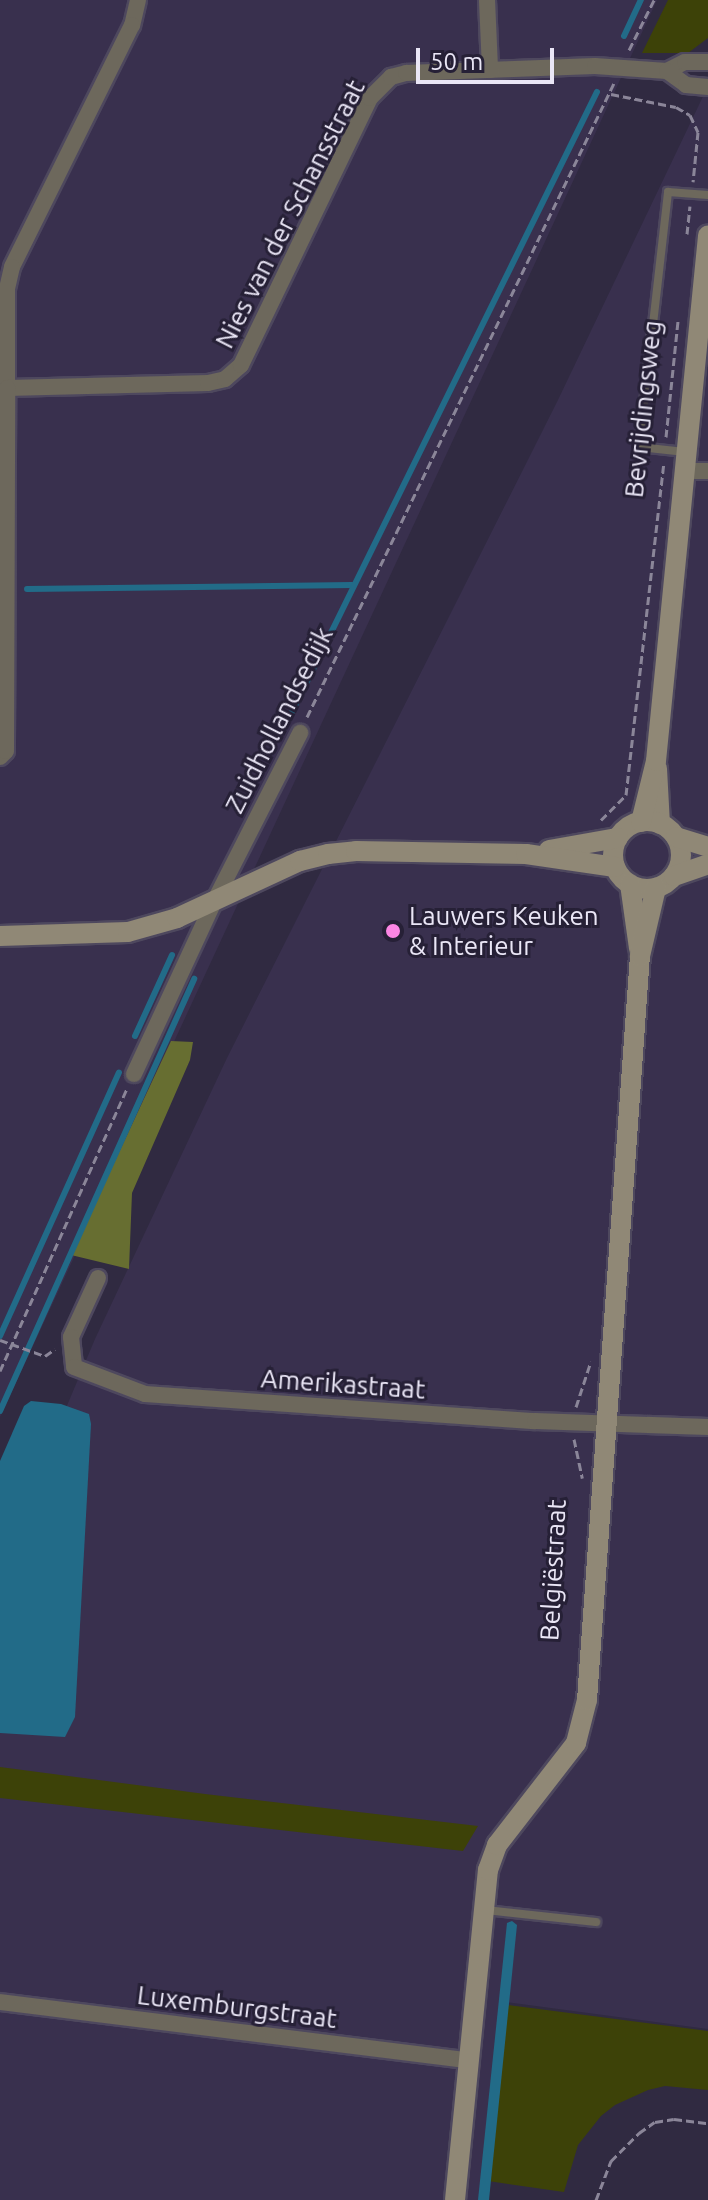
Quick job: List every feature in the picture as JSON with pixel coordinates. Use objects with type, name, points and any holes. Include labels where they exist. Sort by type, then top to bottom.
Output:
[{"type":"main road","name":"Bevrijdingsweg","points":[[659,828],[656,761],[708,236]]},
{"type":"main road","points":[[659,828],[681,856],[674,876]]},
{"type":"main road","points":[[708,847],[659,828],[624,831],[618,838],[613,855],[615,867],[630,884],[656,888],[674,876],[708,864]]},
{"type":"main road","points":[[526,854],[618,838]]},
{"type":"main road","points":[[0,936],[128,932],[177,918],[300,861],[328,854],[356,851],[526,854],[615,867]]},
{"type":"main road","name":"Belgiëstraat","points":[[630,884],[640,956]]},
{"type":"main road","name":"Belgiëstraat","points":[[455,2200],[488,1870],[497,1845],[576,1743],[583,1723],[640,956],[656,888]]},
{"type":"street","points":[[0,757],[6,751],[7,388],[3,352],[7,289],[12,267],[132,25],[138,0]]},
{"type":"street","points":[[487,0],[490,70]]},
{"type":"street","name":"Nies van der Schansstraat","points":[[667,71],[685,62],[708,62]]},
{"type":"street","name":"Nies van der Schansstraat","points":[[7,388],[208,383],[225,379],[241,365],[370,98],[391,77],[406,73],[621,67],[667,71],[686,85],[708,87]]},
{"type":"street","points":[[686,461],[708,471]]},
{"type":"street","name":"Zuidhollandsedijk","points":[[134,1074],[214,902],[300,733]]},
{"type":"street","points":[[71,1337],[98,1278]]},
{"type":"street","name":"Amerikastraat","points":[[71,1337],[74,1367],[145,1394],[605,1424],[708,1427]]},
{"type":"street","name":"Luxemburgstraat","points":[[0,2002],[468,2060]]},
{"type":"lane","points":[[686,461],[665,450],[639,447],[668,192],[708,195]]},
{"type":"lane","points":[[484,1910],[596,1922]]},
{"type":"path","points":[[621,67],[654,0]]},
{"type":"path","name":"Zuidhollandsedijk","points":[[300,733],[609,94],[676,107],[690,115],[698,132],[692,194]]},
{"type":"path","points":[[687,239],[692,194]]},
{"type":"path","name":"Bevrijdingsweg","points":[[597,824],[626,795],[679,314]]},
{"type":"path","points":[[0,1371],[10,1342],[134,1074]]},
{"type":"path","points":[[0,1340],[45,1356],[71,1337]]},
{"type":"path","name":"Belgiëstraat","points":[[583,1484],[574,1440],[574,1422],[592,1359]]},
{"type":"path","points":[[596,2200],[611,2161],[655,2122],[674,2119],[708,2123]]},
{"type":"shaded area","points":[[0,0],[657,0],[0,1417]]},
{"type":"shaded area","points":[[708,86],[708,2029],[506,2002],[482,2200],[0,2200],[0,1565],[95,1339],[227,1058],[557,402]]},
{"type":"green space","points":[[668,0],[708,0],[708,38],[688,53],[642,53]]},
{"type":"green space","points":[[171,1041],[193,1042],[190,1060],[132,1193],[129,1269],[71,1255]]},
{"type":"green space","points":[[0,1767],[478,1826],[463,1851],[0,1798]]},
{"type":"green space","points":[[508,2005],[708,2031],[708,2090],[665,2086],[615,2105],[601,2116],[578,2145],[564,2192],[488,2181]]},
{"type":"water","points":[[31,1401],[61,1404],[89,1414],[91,1424],[75,1717],[65,1737],[0,1733],[0,1461],[24,1406]]},
{"type":"water","points":[[512,1921],[517,1925],[489,2200],[478,2200],[507,1923]]},
{"type":"waterway","points":[[624,36],[641,0]]},
{"type":"waterway","points":[[292,712],[597,92]]},
{"type":"waterway","points":[[27,589],[352,585]]},
{"type":"waterway","points":[[135,1036],[172,955]]},
{"type":"waterway","points":[[0,1411],[194,979]]},
{"type":"waterway","points":[[0,1336],[119,1073]]},
{"type":"place","name":"Lauwers Keuken & Interieur","points":[[393,931]]}]
